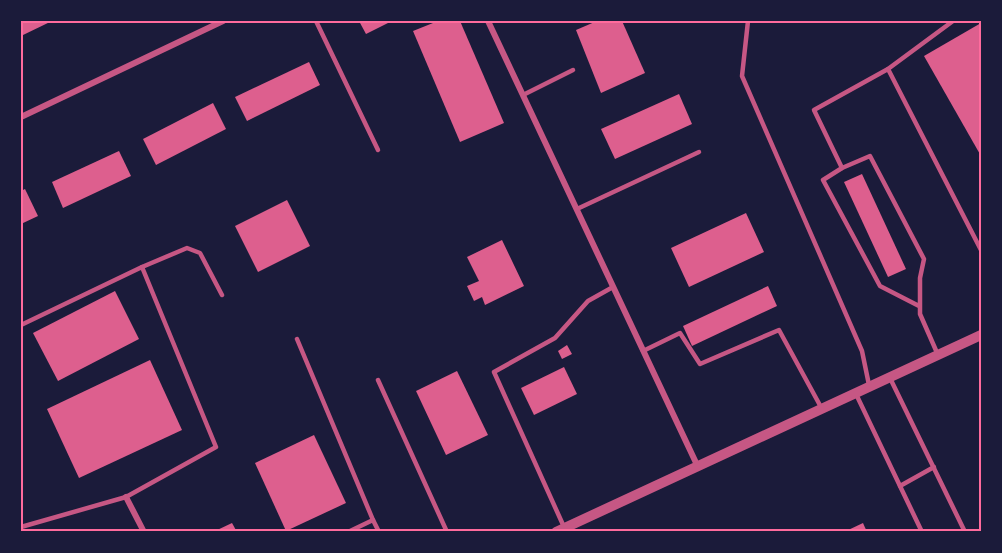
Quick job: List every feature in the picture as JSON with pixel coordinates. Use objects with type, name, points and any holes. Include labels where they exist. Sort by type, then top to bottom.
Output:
[{"type":"street","points":[[21,117],[223,21]]},
{"type":"street","points":[[488,21],[698,467]]},
{"type":"street","points":[[560,530],[981,335]]},
{"type":"street","points":[[126,497],[144,532]]},
{"type":"lane","points":[[316,21],[378,150]]},
{"type":"lane","points":[[748,21],[742,75],[862,351],[870,387]]},
{"type":"lane","points":[[842,168],[814,110],[888,69],[953,21]]},
{"type":"lane","points":[[888,69],[981,250]]},
{"type":"lane","points":[[523,95],[573,70]]},
{"type":"lane","points":[[577,209],[699,152]]},
{"type":"lane","points":[[919,306],[880,286],[823,180],[842,168],[870,156],[924,259],[920,278],[920,314],[938,355]]},
{"type":"lane","points":[[21,325],[187,248],[200,253],[222,295]]},
{"type":"lane","points":[[21,527],[126,497],[216,447],[142,267]]},
{"type":"lane","points":[[560,530],[494,372],[555,338],[588,301],[613,287]]},
{"type":"lane","points":[[643,351],[680,333],[700,364],[779,330],[822,409]]},
{"type":"lane","points":[[297,339],[379,532]]},
{"type":"lane","points":[[890,377],[966,532]]},
{"type":"lane","points":[[378,380],[447,532]]},
{"type":"lane","points":[[856,394],[922,532]]},
{"type":"lane","points":[[900,486],[934,467]]},
{"type":"lane","points":[[348,532],[373,520]]},
{"type":"building","points":[[21,21],[52,21],[21,36]]},
{"type":"building","points":[[359,21],[392,21],[366,34]]},
{"type":"building","points":[[438,21],[460,21],[504,123],[460,142],[413,31]]},
{"type":"building","points":[[597,21],[622,21],[645,73],[601,93],[576,30]]},
{"type":"building","points":[[981,23],[981,156],[924,56]]},
{"type":"building","points":[[309,62],[320,85],[247,121],[235,97]]},
{"type":"building","points":[[679,94],[692,124],[615,159],[601,129]]},
{"type":"building","points":[[213,103],[226,129],[156,165],[143,139]]},
{"type":"building","points":[[119,151],[131,176],[63,208],[52,182]]},
{"type":"building","points":[[862,174],[906,269],[888,277],[844,182]]},
{"type":"building","points":[[25,189],[38,216],[21,224],[21,191]]},
{"type":"building","points":[[287,200],[310,246],[258,272],[235,226]]},
{"type":"building","points":[[746,213],[764,252],[689,287],[671,248]]},
{"type":"building","points":[[502,240],[524,286],[485,305],[482,297],[474,301],[467,286],[479,281],[467,257]]},
{"type":"building","points":[[768,286],[777,306],[692,346],[683,326]]},
{"type":"building","points":[[115,291],[139,339],[58,381],[33,333]]},
{"type":"building","points":[[567,345],[572,354],[562,359],[558,351]]},
{"type":"building","points":[[150,360],[182,430],[79,478],[47,409]]},
{"type":"building","points":[[564,367],[577,394],[534,415],[521,388]]},
{"type":"building","points":[[457,371],[488,435],[446,455],[416,391]]},
{"type":"building","points":[[314,435],[346,503],[286,531],[255,463]]},
{"type":"building","points":[[232,523],[237,532],[213,532]]},
{"type":"building","points":[[863,523],[867,532],[844,532]]}]
